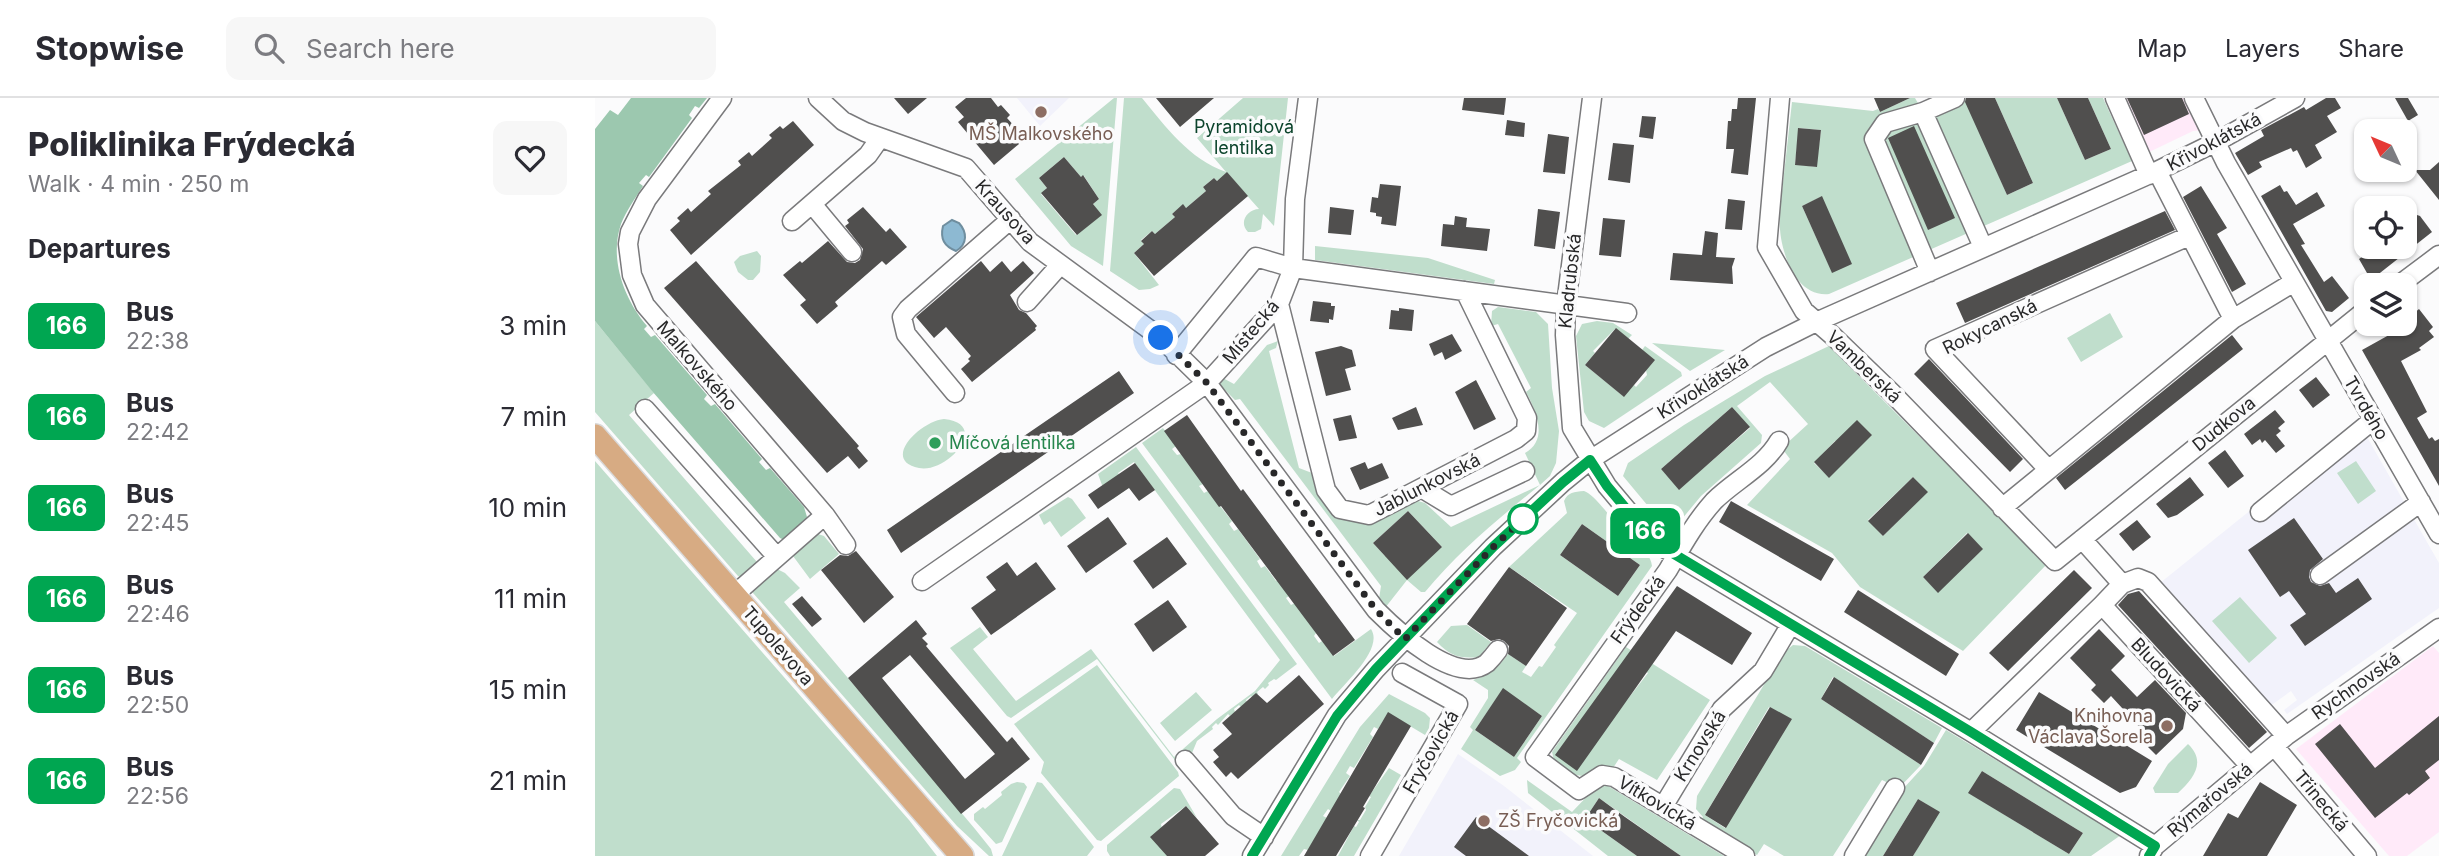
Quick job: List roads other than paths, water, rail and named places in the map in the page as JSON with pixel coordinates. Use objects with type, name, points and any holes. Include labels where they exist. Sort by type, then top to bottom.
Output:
[{"type":"main road","name":"Tupolevova","points":[[595,436],[962,856]]},
{"type":"street","name":"Malkovského","points":[[722,98],[633,222],[628,244],[632,275],[645,305],[825,515],[846,545]]},
{"type":"street","name":"Krausova","points":[[818,98],[843,121],[880,138],[966,168],[1030,242],[1161,338],[1207,383],[1376,610],[1405,639]]},
{"type":"street","name":"Místecká","points":[[922,581],[1207,383],[1279,304],[1293,268],[1295,200],[1308,98]]},
{"type":"street","name":"Kladrubská","points":[[1592,98],[1566,305],[1565,335],[1572,428],[1607,486],[1654,542],[1971,732],[2152,851]]},
{"type":"street","name":"Vamberská","points":[[1780,98],[1767,247],[1810,316],[1892,393],[2055,561],[2082,539]]},
{"type":"street","points":[[1930,272],[1874,139],[1885,123],[1923,113],[1955,98]]},
{"type":"street","points":[[2115,98],[2233,319]]},
{"type":"street","name":"Tvrdého","points":[[2194,98],[2226,163],[2439,534]]},
{"type":"street","name":"Křivoklátská","points":[[1252,856],[1337,716],[1405,639],[1493,547],[1590,460],[1766,348],[1810,316],[1930,272],[2153,173],[2295,98]]},
{"type":"street","points":[[1923,113],[1983,247]]},
{"type":"street","points":[[792,221],[868,155],[880,138]]},
{"type":"street","points":[[812,204],[852,251]]},
{"type":"street","points":[[955,393],[906,334],[902,317],[1011,219]]},
{"type":"street","name":"Rokycanská","points":[[2048,469],[1935,349],[2189,236]]},
{"type":"street","points":[[2415,273],[2439,255]]},
{"type":"street","points":[[1176,355],[1256,257],[1293,268],[1627,313]]},
{"type":"street","points":[[1027,302],[1060,265]]},
{"type":"street","points":[[2001,508],[2233,319],[2294,282]]},
{"type":"street","name":"Jablunkovská","points":[[1279,304],[1326,490],[1341,509],[1369,515],[1423,489],[1526,431],[1527,418],[1465,290]]},
{"type":"street","name":"Dudkova","points":[[2082,539],[2354,320]]},
{"type":"street","points":[[645,409],[777,557]]},
{"type":"street","points":[[2260,512],[2374,420]]},
{"type":"street","name":"Frýdecká","points":[[1535,757],[1676,556],[1684,539],[1714,501],[1758,464],[1779,441]]},
{"type":"street","points":[[1423,489],[1451,506],[1525,471]]},
{"type":"street","points":[[2320,575],[2421,502]]},
{"type":"street","points":[[734,595],[825,515]]},
{"type":"street","points":[[2082,539],[2122,584]]},
{"type":"street","points":[[1971,732],[2122,584],[2138,578],[2148,582],[2280,741]]},
{"type":"street","name":"Bludovická","points":[[2102,605],[2250,766]]},
{"type":"street","name":"Krnovská","points":[[1664,805],[1723,709],[1763,671],[1791,624]]},
{"type":"street","name":"Rychnovská","points":[[2280,741],[2439,628]]},
{"type":"street","points":[[1405,639],[1445,663],[1469,668],[1486,664],[1498,650]]},
{"type":"street","name":"Fryčovická","points":[[1370,856],[1458,704],[1402,673]]},
{"type":"street","name":"Rýmařovská","points":[[2152,851],[2280,741]]},
{"type":"street","name":"Třinecká","points":[[2280,741],[2367,856]]},
{"type":"street","name":"Vítkovická","points":[[1535,757],[1579,790],[1602,775],[1614,777],[1745,856]]},
{"type":"street","points":[[1185,760],[1207,772],[1233,816],[1264,837]]},
{"type":"street","points":[[1854,856],[1895,788]]},
{"type":"water","points":[[952,220],[959,223],[965,234],[963,245],[956,251],[948,247],[942,235],[943,226]]},
{"type":"place","name":"MŠ Malkovského","points":[[1041,112]]},
{"type":"place","name":"Míčová lentilka","points":[[935,443]]},
{"type":"place","name":"Knihovna Václava Šorela","points":[[2167,726]]},
{"type":"place","name":"ZŠ Fryčovická","points":[[1484,821]]},
{"type":"park label","name":"Pyramidová lentilka","points":[[1244,137]]}]
